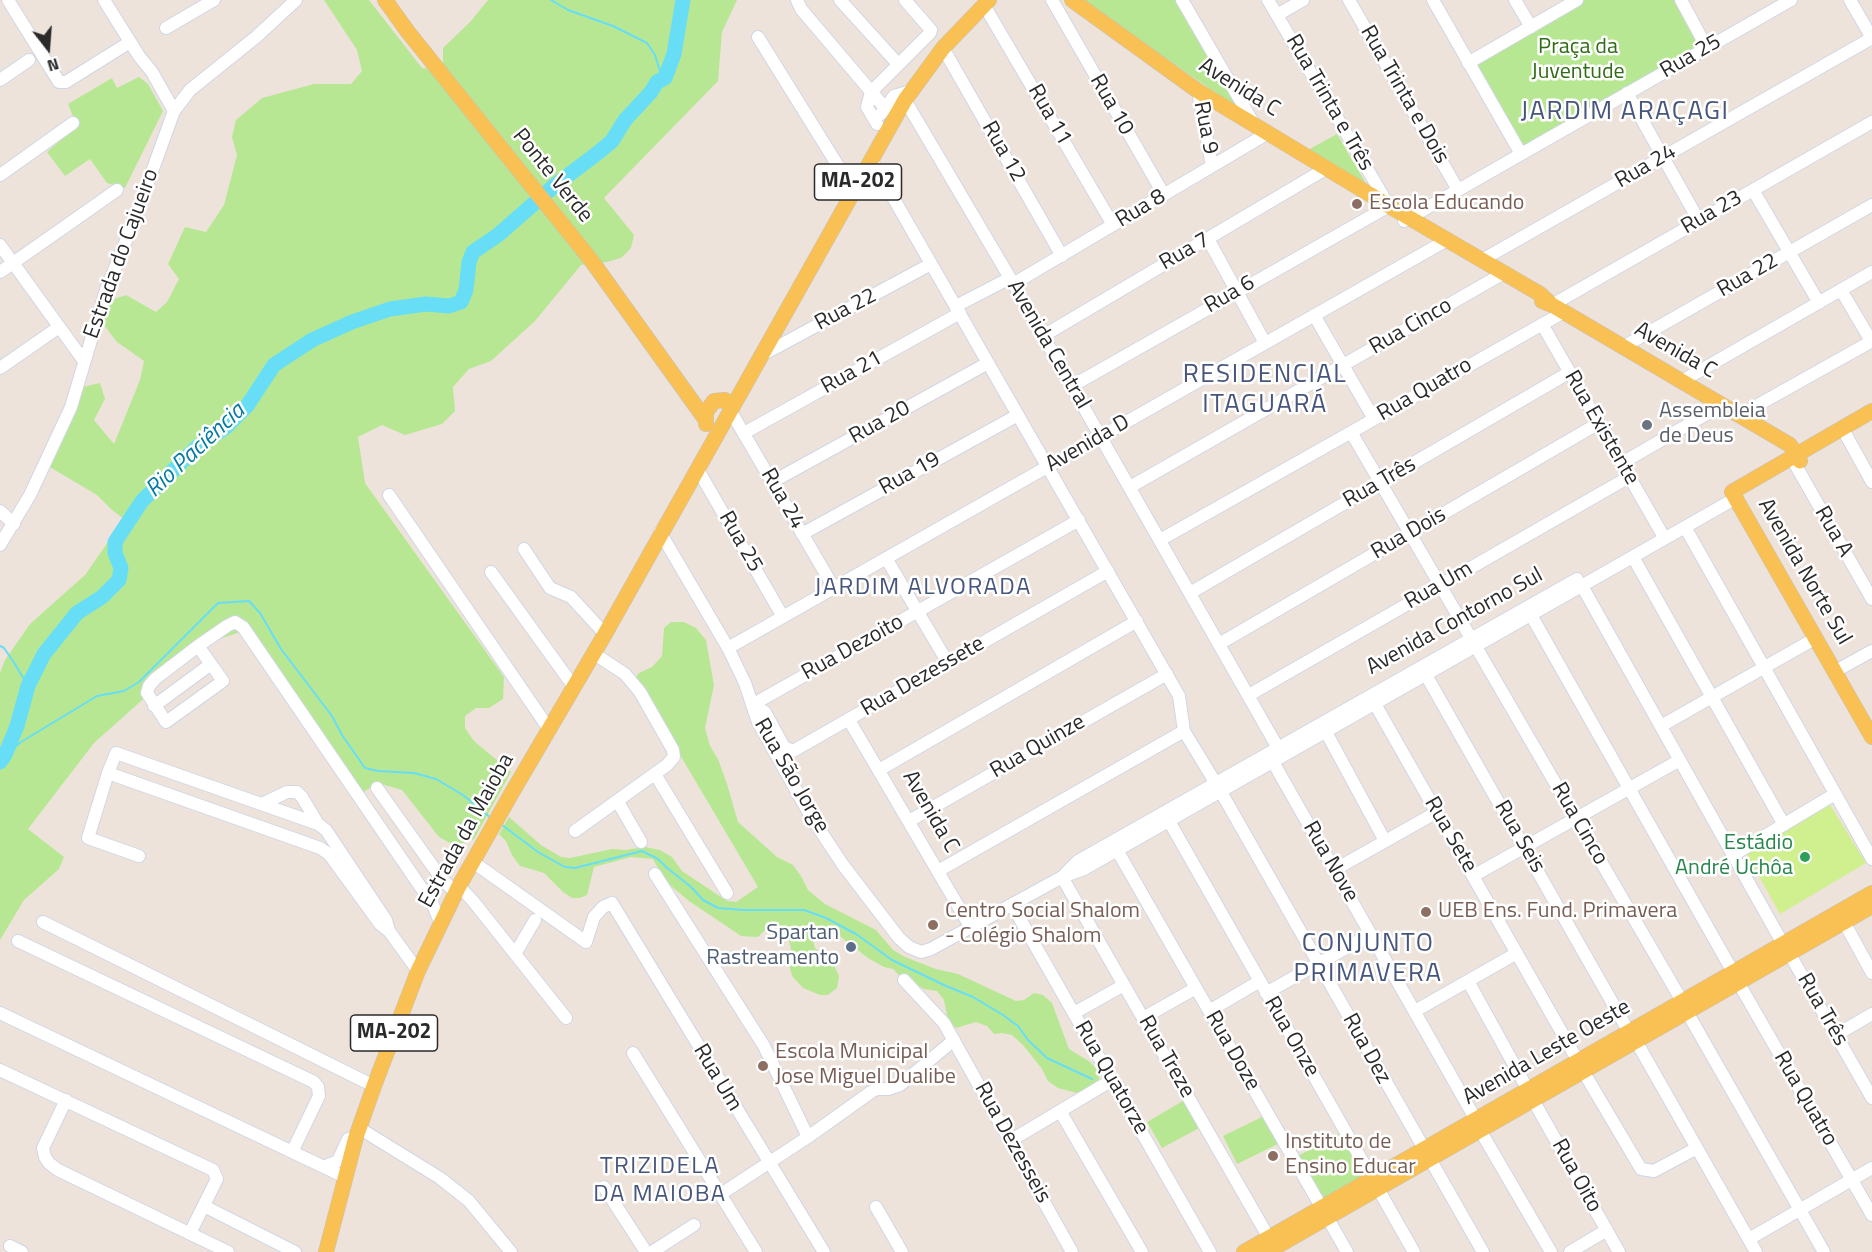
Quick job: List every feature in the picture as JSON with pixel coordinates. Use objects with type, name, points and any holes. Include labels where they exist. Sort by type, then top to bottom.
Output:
[{"type":"main road","name":"Ponte Verde","points":[[385,0],[408,32],[591,260],[710,425]]},
{"type":"main road","name":"Avenida C","points":[[1072,0],[1198,90],[1389,206],[1406,219],[1501,275],[1540,294],[1558,308],[1790,445],[1797,460]]},
{"type":"main road","name":"MA-202","points":[[710,425],[707,408],[714,401],[725,404],[747,379],[871,159],[880,130],[943,48],[987,3]]},
{"type":"main road","name":"Avenida C","points":[[1444,241],[1482,261],[1501,275]]},
{"type":"main road","name":"Ponte Verde","points":[[679,384],[699,397],[725,404]]},
{"type":"main road","name":"Avenida Contorno Sul","points":[[1797,460],[1872,411]]},
{"type":"main road","name":"Avenida Contorno Sul","points":[[1737,493],[1872,420]]},
{"type":"main road","name":"Estrada da Maioba","points":[[326,1252],[357,1132],[418,971],[457,890],[495,821],[605,634],[701,462],[710,425]]},
{"type":"main road","name":"Avenida Norte Sul","points":[[1737,493],[1872,737]]},
{"type":"main road","name":"Avenida Norte Sul","points":[[1737,493],[1872,723]]},
{"type":"main road","name":"Avenida Leste Oeste","points":[[1244,1252],[1273,1247],[1325,1212],[1786,948],[1872,893]]},
{"type":"main road","name":"Avenida Leste Oeste","points":[[1786,948],[1844,922],[1872,906]]},
{"type":"street","points":[[8,0],[59,82],[66,82],[130,42]]},
{"type":"street","points":[[104,0],[152,72],[174,111]]},
{"type":"street","points":[[166,28],[214,0]]},
{"type":"street","name":"Estrada do Cajueiro","points":[[0,545],[14,524],[70,408],[106,290],[174,111],[190,90],[297,0]]},
{"type":"street","points":[[797,0],[801,9],[885,108]]},
{"type":"street","points":[[840,0],[898,64]]},
{"type":"street","points":[[880,130],[867,107],[871,92],[931,30],[905,0]]},
{"type":"street","name":"Rua 10","points":[[1052,0],[1164,195]]},
{"type":"street","points":[[1059,15],[1060,0]]},
{"type":"street","points":[[1182,0],[1254,124]]},
{"type":"street","name":"Rua Trinta e Três","points":[[1268,0],[1389,206]]},
{"type":"street","points":[[1277,15],[1303,0]]},
{"type":"street","name":"Rua Trinta e Dois","points":[[1350,0],[1458,190]]},
{"type":"street","points":[[1433,0],[1521,154]]},
{"type":"street","points":[[1515,0],[1531,27]]},
{"type":"street","points":[[1468,63],[1577,0]]},
{"type":"street","points":[[1681,0],[1707,48]]},
{"type":"street","points":[[1764,0],[1771,11]]},
{"type":"street","name":"Rua 25","points":[[1406,219],[1791,0]]},
{"type":"street","points":[[1850,0],[1872,38]]},
{"type":"street","name":"Rua 11","points":[[987,3],[1113,225]]},
{"type":"street","points":[[758,37],[853,190]]},
{"type":"street","name":"Rua 24","points":[[1482,261],[1872,38]]},
{"type":"street","name":"Rua 12","points":[[943,48],[1062,256]]},
{"type":"street","points":[[0,80],[29,60]]},
{"type":"street","name":"Rua 9","points":[[1198,90],[1212,166]]},
{"type":"street","points":[[1627,93],[1699,221]]},
{"type":"street","points":[[880,130],[885,108],[894,96],[908,95]]},
{"type":"street","name":"Avenida Central","points":[[908,95],[1278,748]]},
{"type":"street","name":"Rua 23","points":[[1558,308],[1699,221],[1872,122]]},
{"type":"street","points":[[0,176],[73,123]]},
{"type":"street","name":"Rua 8","points":[[958,310],[1062,256],[1268,133]]},
{"type":"street","points":[[871,159],[1167,674],[1182,702],[1184,731],[1218,787]]},
{"type":"street","name":"Rua 7","points":[[1043,336],[1327,168]]},
{"type":"street","points":[[0,272],[117,190]]},
{"type":"street","points":[[1753,190],[1819,303]]},
{"type":"street","name":"Rua 22","points":[[1623,346],[1872,205]]},
{"type":"street","name":"Rua 6","points":[[1072,386],[1389,206]]},
{"type":"street","points":[[1208,239],[1265,343]]},
{"type":"street","name":"Avenida D","points":[[728,648],[1444,241]]},
{"type":"street","points":[[0,245],[84,361]]},
{"type":"street","name":"Rua 22","points":[[761,356],[931,264]]},
{"type":"street","points":[[1682,381],[1872,272]]},
{"type":"street","name":"Rua Cinco","points":[[1130,488],[1501,275]]},
{"type":"street","points":[[1740,416],[1872,341],[1841,290]]},
{"type":"street","name":"Rua Quatro","points":[[1160,540],[1542,324],[1558,308]]},
{"type":"street","name":"Rua 21","points":[[744,433],[958,310]]},
{"type":"street","points":[[1314,315],[1374,419]]},
{"type":"street","name":"Rua Existente","points":[[1542,324],[1661,532]]},
{"type":"street","points":[[0,369],[59,327]]},
{"type":"street","name":"Rua 20","points":[[772,482],[988,363]]},
{"type":"street","name":"Rua Três","points":[[1190,593],[1570,372]]},
{"type":"street","name":"Rua 24","points":[[725,404],[834,588]]},
{"type":"street","points":[[1622,463],[1722,405]]},
{"type":"street","name":"Rua 19","points":[[802,534],[1018,415]]},
{"type":"street","name":"Rua Dois","points":[[1219,644],[1599,423]]},
{"type":"street","name":"Rua Cinco","points":[[1351,432],[1685,1006],[1824,1252]]},
{"type":"street","points":[[1846,435],[1872,482]]},
{"type":"street","name":"Rua A","points":[[1797,460],[1872,599]]},
{"type":"street","name":"Rua 25","points":[[701,462],[783,617]]},
{"type":"street","name":"Rua Um","points":[[1249,695],[1629,477]]},
{"type":"street","name":"Avenida Contorno Sul","points":[[1062,877],[1078,861],[1218,787],[1273,762],[1426,675],[1473,643],[1531,615],[1684,528],[1737,493]]},
{"type":"street","name":"Avenida Contorno Sul","points":[[971,928],[1062,877],[1084,869],[1169,821],[1278,748],[1473,643],[1661,532],[1737,493]]},
{"type":"street","points":[[389,495],[549,729]]},
{"type":"street","points":[[0,511],[14,524]]},
{"type":"street","name":"Rua Dezoito","points":[[752,705],[1078,520]]},
{"type":"street","points":[[1684,528],[1872,859]]},
{"type":"street","name":"Rua São Jorge","points":[[660,532],[728,648],[745,683],[768,742],[810,815],[843,865],[899,938],[916,951],[925,951],[971,928]]},
{"type":"street","points":[[524,549],[550,588],[571,597],[605,634]]},
{"type":"street","points":[[1633,557],[1784,825]]},
{"type":"street","points":[[886,558],[948,663]]},
{"type":"street","name":"Rua Dezessete","points":[[752,705],[765,712],[784,747],[793,751],[1108,571]]},
{"type":"street","points":[[491,572],[574,687]]},
{"type":"street","name":"Rua Três","points":[[1582,586],[1872,1098]]},
{"type":"street","name":"Rua Quatro","points":[[1531,615],[1872,1215]]},
{"type":"street","points":[[879,770],[1137,621]]},
{"type":"street","points":[[198,646],[223,681],[166,722],[147,693],[149,686],[198,646],[235,622],[243,627],[433,905],[441,924]]},
{"type":"street","points":[[1661,726],[1816,638]]},
{"type":"street","points":[[1841,668],[1872,651]]},
{"type":"street","points":[[575,831],[673,760],[673,750],[647,703],[633,684],[610,663],[593,653]]},
{"type":"street","points":[[154,706],[211,664]]},
{"type":"street","name":"Rua Quinze","points":[[909,821],[1167,674]]},
{"type":"street","name":"Rua Seis","points":[[1426,675],[1756,1252]]},
{"type":"street","name":"Rua Sete","points":[[1375,704],[1641,1169],[1654,1171],[1697,1148]]},
{"type":"street","name":"Avenida C","points":[[849,720],[971,928]]},
{"type":"street","points":[[938,871],[1184,731]]},
{"type":"street","points":[[1326,732],[1385,841]]},
{"type":"street","points":[[139,856],[88,838],[116,753],[264,803],[318,824],[326,830],[333,851],[386,920],[388,931],[418,971]]},
{"type":"street","points":[[1473,876],[1680,760]]},
{"type":"street","name":"Rua Nove","points":[[1273,762],[1551,1252]]},
{"type":"street","points":[[108,773],[333,851]]},
{"type":"street","points":[[656,774],[727,893]]},
{"type":"street","name":"Rua Dez","points":[[1218,787],[1483,1252]]},
{"type":"street","points":[[377,788],[441,878],[457,890],[515,954],[566,1018]]},
{"type":"street","points":[[223,814],[229,792]]},
{"type":"street","points":[[264,803],[287,792],[297,792],[318,824]]},
{"type":"street","points":[[1733,855],[1835,794]]},
{"type":"street","points":[[618,802],[641,842]]},
{"type":"street","points":[[1334,870],[1437,812]]},
{"type":"street","name":"Rua Onze","points":[[1169,821],[1414,1252]]},
{"type":"street","name":"Rua Doze","points":[[1118,850],[1347,1252]]},
{"type":"street","name":"Rua Um","points":[[473,861],[586,942],[594,917],[603,907],[612,903],[824,1252]]},
{"type":"street","points":[[655,874],[777,1069],[808,1137]]},
{"type":"street","name":"Rua Treze","points":[[1062,877],[1273,1247]]},
{"type":"street","name":"Rua Quatorze","points":[[1012,905],[1210,1252]]},
{"type":"street","points":[[515,954],[535,920]]},
{"type":"street","points":[[43,922],[374,1086]]},
{"type":"street","points":[[1844,922],[1872,973]]},
{"type":"street","points":[[1209,1011],[1318,965],[1371,934]]},
{"type":"street","points":[[18,941],[314,1082],[318,1087],[319,1096],[293,1150]]},
{"type":"street","points":[[1415,1011],[1516,953]]},
{"type":"street","name":"Rua Dezesseis","points":[[904,980],[944,1023],[1072,1252]]},
{"type":"street","name":"Rua Oito","points":[[1468,981],[1619,1252]]},
{"type":"street","points":[[1074,1013],[1124,985]]},
{"type":"street","points":[[1143,1018],[1196,988]]},
{"type":"street","points":[[0,1013],[293,1150],[345,1177]]},
{"type":"street","points":[[1836,1035],[1872,1014]]},
{"type":"street","points":[[721,1194],[769,1164],[871,1092],[900,1085],[954,1040]]},
{"type":"street","points":[[633,1053],[756,1252]]},
{"type":"street","points":[[0,1070],[213,1170],[217,1179],[190,1233]]},
{"type":"street","points":[[1010,1141],[1112,1080]]},
{"type":"street","points":[[66,1100],[43,1148],[49,1163],[58,1170],[228,1252]]},
{"type":"street","points":[[1060,1111],[1142,1252]]},
{"type":"street","points":[[325,1166],[338,1161],[348,1139],[357,1132],[440,1178],[469,1201],[511,1252]]},
{"type":"street","points":[[1749,1239],[1872,1168]]},
{"type":"street","points":[[604,1187],[646,1252]]},
{"type":"street","points":[[204,1206],[295,1252]]},
{"type":"street","points":[[876,1207],[902,1252]]},
{"type":"street","points":[[652,1252],[694,1225]]},
{"type":"street","points":[[1570,1252],[1607,1230]]},
{"type":"street","points":[[10,1246],[22,1252]]},
{"type":"green space","points":[[324,0],[369,0],[422,68],[440,70],[443,64],[443,48],[470,22],[488,0],[737,0],[722,32],[718,81],[604,198],[634,235],[631,248],[621,258],[581,265],[535,321],[491,361],[469,369],[453,387],[455,411],[442,424],[405,435],[382,425],[358,437],[365,483],[504,677],[503,699],[489,708],[476,708],[465,716],[465,728],[474,741],[511,772],[474,839],[463,843],[450,843],[439,837],[402,790],[378,783],[362,793],[249,629],[205,644],[94,743],[28,829],[64,857],[59,869],[24,900],[0,940],[0,673],[5,660],[30,624],[85,575],[124,519],[97,495],[48,466],[83,387],[100,383],[105,399],[94,420],[114,444],[140,380],[144,361],[117,342],[103,324],[106,302],[126,295],[156,312],[167,302],[179,279],[168,264],[185,227],[206,232],[224,205],[237,155],[232,137],[236,120],[262,98],[314,84],[351,84],[362,71],[357,50]]},
{"type":"green space","points":[[1082,0],[1175,0],[1239,109]]},
{"type":"green space","name":"Praça da Juventude","points":[[1577,0],[1681,0],[1707,48],[1521,154],[1468,63]]},
{"type":"green space","points":[[139,77],[148,84],[163,111],[125,188],[107,183],[90,159],[65,176],[47,152],[77,126],[68,104],[112,78],[117,88]]},
{"type":"green space","points":[[1337,134],[1368,187],[1306,151]]},
{"type":"green space","points":[[671,622],[684,622],[696,628],[706,640],[714,685],[705,728],[710,746],[718,759],[727,784],[738,822],[777,857],[793,865],[808,890],[825,904],[876,930],[893,950],[905,957],[936,969],[958,974],[1016,1001],[1024,1000],[1034,993],[1043,995],[1052,1003],[1069,1049],[1090,1062],[1098,1071],[1100,1083],[1077,1093],[1058,1088],[1048,1081],[1042,1069],[1012,1035],[994,1034],[987,1026],[976,1022],[956,1028],[948,1020],[944,1000],[937,991],[924,989],[904,980],[893,969],[868,958],[837,934],[828,930],[816,933],[813,941],[815,948],[834,965],[839,976],[837,988],[828,995],[820,995],[803,988],[792,976],[788,961],[791,949],[786,928],[775,926],[758,937],[741,936],[689,901],[665,881],[653,859],[631,857],[594,867],[587,895],[580,898],[572,898],[563,892],[544,873],[520,866],[506,841],[499,834],[509,817],[541,845],[561,857],[570,858],[612,849],[645,847],[660,850],[672,857],[682,871],[727,901],[736,902],[758,887],[637,682],[636,677],[639,673],[652,667],[662,656],[664,628]]},
{"type":"green space","name":"Estádio André Uchôa","points":[[1829,803],[1866,863],[1780,914],[1745,851]]},
{"type":"green space","points":[[1188,1098],[1203,1126],[1162,1148],[1147,1122]]},
{"type":"green space","points":[[1268,1114],[1282,1142],[1237,1164],[1223,1136]]},
{"type":"green space","points":[[1342,1132],[1367,1176],[1324,1202],[1298,1156]]},
{"type":"waterway","points":[[551,0],[568,10],[613,26],[647,43],[655,55],[660,71],[657,82]]},
{"type":"waterway","name":"Rio Paciência","points":[[0,762],[17,726],[28,686],[44,654],[77,613],[102,597],[119,580],[121,568],[115,553],[115,542],[142,501],[197,447],[226,427],[247,406],[274,365],[312,340],[352,322],[390,309],[426,304],[449,306],[461,302],[466,290],[469,262],[473,252],[498,235],[554,186],[612,141],[625,120],[651,92],[657,82],[665,78],[674,54],[683,0]]},
{"type":"waterway","points":[[5,755],[21,742],[97,696],[124,691],[139,682],[218,603],[249,601],[260,613],[281,649],[332,716],[365,768],[414,773],[436,779],[463,795],[492,819]]},
{"type":"waterway","points":[[0,646],[4,648],[28,686]]},
{"type":"waterway","points":[[502,825],[538,852],[565,867],[575,868],[642,851],[658,859],[703,900],[718,908],[804,910],[826,918],[856,934],[892,960],[973,997],[1003,1015],[1018,1026],[1028,1040],[1047,1058],[1092,1079]]},
{"type":"place","name":"Escola Educando","points":[[1357,204]]},
{"type":"place","name":"Assembleia de Deus","points":[[1647,425]]},
{"type":"place","name":"Estádio André Uchôa","points":[[1805,857]]},
{"type":"place","name":"UEB Ens. Fund. Primavera","points":[[1426,912]]},
{"type":"place","name":"Centro Social Shalom - Colégio Shalom","points":[[933,925]]},
{"type":"place","name":"Spartan Rastreamento","points":[[851,947]]},
{"type":"place","name":"Escola Municipal Jose Miguel Dualibe","points":[[763,1066]]},
{"type":"place","name":"Instituto de Ensino Educar","points":[[1273,1156]]},
{"type":"district","name":"JARDIM ARAÇAGI","points":[[1625,113]]},
{"type":"district","name":"RESIDENCIAL ITAGUARÁ","points":[[1265,391]]},
{"type":"district","name":"JARDIM ALVORADA","points":[[923,588]]},
{"type":"district","name":"CONJUNTO PRIMAVERA","points":[[1368,960]]},
{"type":"district","name":"TRIZIDELA DA MAIOBA","points":[[660,1181]]}]
